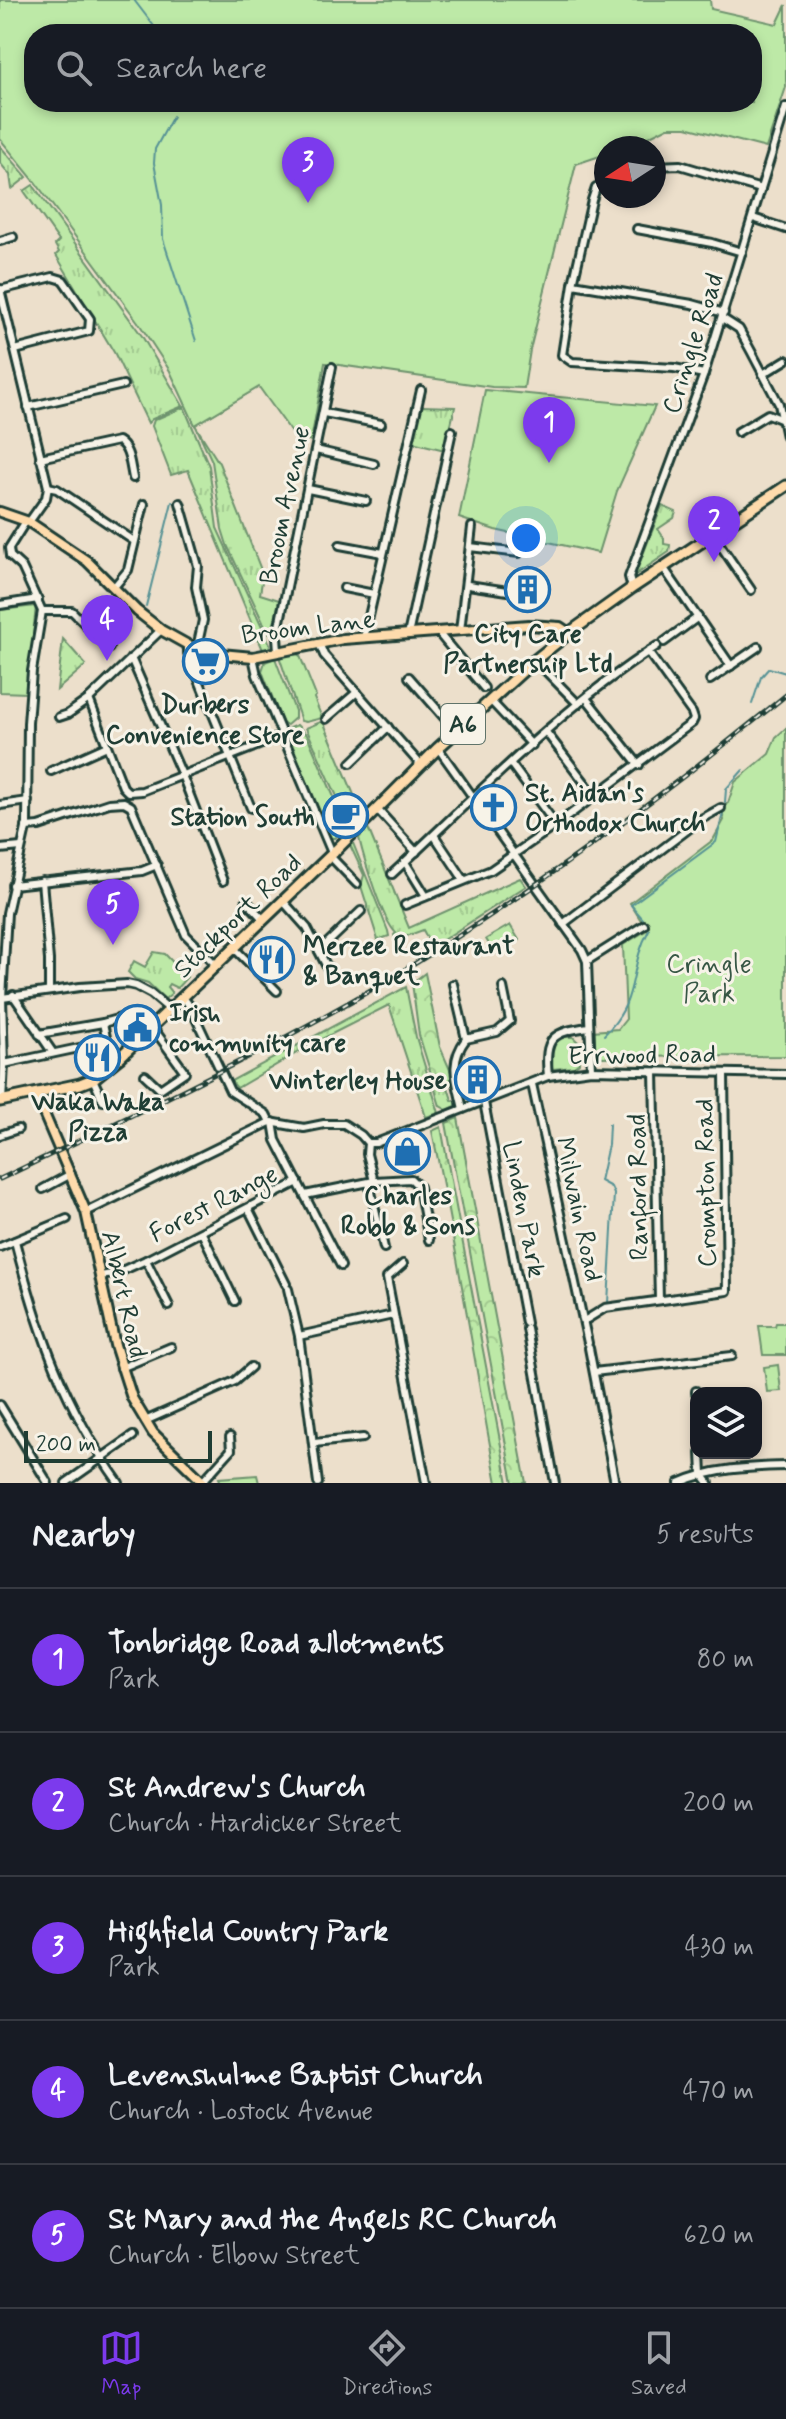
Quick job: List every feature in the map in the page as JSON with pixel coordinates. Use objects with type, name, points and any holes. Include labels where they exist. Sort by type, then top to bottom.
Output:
[{"type":"highway","name":"Stockport Road","points":[[1,1101],[93,1079],[153,1028],[420,764],[535,660],[632,588],[786,486]]},
{"type":"main road","name":"Broom Lane","points":[[0,512],[27,521],[97,569],[137,611],[161,630],[192,646],[257,657],[319,643],[441,632],[538,625],[560,627],[569,633]]},
{"type":"main road","name":"Albert Road","points":[[36,1095],[86,1212],[121,1368],[132,1398],[163,1444],[203,1482]]},
{"type":"street","name":"Cringle Road","points":[[632,588],[629,577],[704,374],[786,109]]},
{"type":"street","points":[[666,166],[680,165],[761,189]]},
{"type":"street","points":[[594,194],[573,284],[562,350],[568,361],[674,368],[704,374]]},
{"type":"street","points":[[753,218],[786,229]]},
{"type":"street","points":[[637,229],[742,252]]},
{"type":"street","points":[[0,241],[13,237]]},
{"type":"street","points":[[1,1101],[4,1064],[2,998],[12,885],[26,827],[32,671],[42,611],[25,566],[6,558],[27,521],[46,498],[48,487],[0,289],[53,277],[63,280],[90,319],[89,331],[15,350]]},
{"type":"street","points":[[573,284],[692,304],[723,316],[739,329],[779,404],[786,437]]},
{"type":"street","points":[[763,374],[786,360]]},
{"type":"street","name":"Broom Avenue","points":[[280,651],[276,641],[332,367]]},
{"type":"street","points":[[28,407],[123,385]]},
{"type":"street","points":[[364,638],[421,390]]},
{"type":"street","points":[[324,413],[381,424]]},
{"type":"street","points":[[738,432],[768,414],[785,421]]},
{"type":"street","points":[[408,635],[452,431]]},
{"type":"street","points":[[40,458],[118,441],[125,446],[133,478]]},
{"type":"street","points":[[316,450],[374,464]]},
{"type":"street","points":[[48,487],[57,489],[134,541]]},
{"type":"street","points":[[308,489],[366,501]]},
{"type":"street","points":[[180,503],[180,521],[198,566],[196,587],[203,615],[188,653],[251,808]]},
{"type":"street","points":[[114,587],[128,570],[144,504]]},
{"type":"street","points":[[460,631],[468,585],[472,527]]},
{"type":"street","points":[[712,533],[751,590]]},
{"type":"street","points":[[340,545],[383,553]]},
{"type":"street","points":[[470,547],[519,553]]},
{"type":"street","points":[[663,567],[731,666]]},
{"type":"street","points":[[468,585],[508,591]]},
{"type":"street","points":[[344,588],[374,594]]},
{"type":"street","points":[[0,605],[38,599]]},
{"type":"street","points":[[42,611],[72,611],[109,648]]},
{"type":"street","points":[[392,874],[578,704],[698,617]]},
{"type":"street","points":[[59,717],[89,699],[161,630]]},
{"type":"street","points":[[441,632],[441,636],[484,688]]},
{"type":"street","points":[[319,643],[324,655],[420,764]]},
{"type":"street","points":[[710,680],[758,647]]},
{"type":"street","points":[[405,905],[491,870],[639,765],[692,723],[694,719],[648,652]]},
{"type":"street","points":[[257,657],[282,736],[331,854],[357,884]]},
{"type":"street","points":[[131,658],[182,775],[223,881]]},
{"type":"street","points":[[535,660],[578,704]]},
{"type":"street","points":[[409,677],[456,731]]},
{"type":"street","points":[[326,719],[357,692]]},
{"type":"street","points":[[586,698],[639,765]]},
{"type":"street","points":[[89,699],[123,787],[128,792],[142,791],[282,736]]},
{"type":"street","points":[[490,700],[532,745]]},
{"type":"street","points":[[351,763],[388,727]]},
{"type":"street","points":[[546,732],[595,796]]},
{"type":"street","points":[[51,771],[107,746]]},
{"type":"street","points":[[438,748],[587,961],[591,1070]]},
{"type":"street","points":[[511,764],[556,825]]},
{"type":"street","points":[[0,805],[28,801]]},
{"type":"street","points":[[26,827],[39,826],[109,803],[124,802],[134,811],[186,935],[215,964]]},
{"type":"street","points":[[563,924],[703,818],[721,808]]},
{"type":"street","points":[[377,809],[416,852]]},
{"type":"street","points":[[434,835],[464,880]]},
{"type":"street","points":[[0,849],[21,847]]},
{"type":"street","points":[[405,862],[426,896]]},
{"type":"street","points":[[12,885],[142,871],[157,865]]},
{"type":"street","points":[[42,881],[49,991]]},
{"type":"street","points":[[0,894],[11,893]]},
{"type":"street","points":[[246,901],[264,920]]},
{"type":"street","points":[[283,901],[307,928],[327,967]]},
{"type":"street","points":[[319,951],[361,911]]},
{"type":"street","points":[[587,961],[644,925]]},
{"type":"street","points":[[233,947],[277,991]]},
{"type":"street","points":[[2,998],[127,984],[151,994],[170,1010]]},
{"type":"street","points":[[453,984],[466,1039]]},
{"type":"street","points":[[463,1109],[454,1062],[466,1039],[497,1032],[510,1021],[503,987]]},
{"type":"street","points":[[13,995],[53,1053]]},
{"type":"street","points":[[183,997],[230,1091],[266,1114],[271,1122],[275,1137],[341,1266]]},
{"type":"street","points":[[39,1034],[124,1017]]},
{"type":"street","points":[[103,1023],[107,1042],[119,1058]]},
{"type":"street","points":[[548,1076],[546,1053],[552,1038],[564,1030],[589,1027]]},
{"type":"street","points":[[145,1075],[160,1089],[185,1072],[153,1028]]},
{"type":"street","points":[[4,1064],[107,1042]]},
{"type":"street","name":"Errwood Road","points":[[368,1143],[376,1143],[548,1076],[591,1070],[786,1074]]},
{"type":"street","name":"Ranford Road","points":[[654,1072],[659,1300]]},
{"type":"street","name":"Crompton Road","points":[[659,1300],[727,1291],[724,1074]]},
{"type":"street","points":[[93,1079],[103,1101]]},
{"type":"street","name":"Milwain Road","points":[[532,1084],[589,1345],[615,1483]]},
{"type":"street","name":"Linden Park","points":[[484,1102],[555,1483]]},
{"type":"street","points":[[86,1212],[271,1122],[304,1128],[344,1124],[368,1143],[367,1154],[384,1248]]},
{"type":"street","points":[[0,1135],[18,1129]]},
{"type":"street","points":[[43,1189],[71,1174]]},
{"type":"street","points":[[305,1195],[372,1182],[411,1179],[418,1183],[429,1240]]},
{"type":"street","name":"Forest Range","points":[[101,1276],[117,1273],[146,1260],[298,1182]]},
{"type":"street","points":[[248,1208],[287,1287],[299,1336],[318,1483]]},
{"type":"street","points":[[0,1247],[67,1219]]},
{"type":"street","points":[[202,1233],[235,1301]]},
{"type":"street","points":[[15,1241],[33,1310],[53,1368],[101,1458],[119,1483]]},
{"type":"street","points":[[146,1260],[169,1306]]},
{"type":"street","points":[[403,1264],[387,1278],[426,1483]]},
{"type":"street","points":[[584,1321],[605,1308],[659,1300]]},
{"type":"street","points":[[299,1336],[393,1315]]},
{"type":"street","points":[[121,1368],[171,1347]]},
{"type":"street","points":[[594,1372],[732,1356]]},
{"type":"street","points":[[145,1421],[235,1381],[251,1367]]},
{"type":"street","points":[[0,1405],[48,1483]]},
{"type":"street","points":[[66,1483],[133,1436]]},
{"type":"street","points":[[203,1482],[231,1450],[230,1437]]},
{"type":"street","points":[[314,1443],[363,1438]]},
{"type":"street","points":[[701,1459],[702,1474],[709,1483]]},
{"type":"street","points":[[679,1483],[702,1474],[737,1468],[786,1466]]},
{"type":"green space","points":[[0,0],[710,0],[711,9],[777,24],[786,5],[786,87],[766,148],[686,127],[668,127],[650,136],[594,136],[594,158],[576,164],[530,350],[524,388],[492,387],[325,363],[311,441],[292,433],[259,387],[195,425],[170,371],[138,322],[0,139]]},
{"type":"green space","points":[[0,146],[27,177],[12,189],[10,175],[0,163]]},
{"type":"green space","points":[[33,185],[142,336],[183,406],[148,423],[115,354],[56,255],[59,252],[55,245],[59,241],[24,191]]},
{"type":"green space","points":[[259,387],[195,425],[186,405]]},
{"type":"green space","points":[[485,390],[655,406],[617,491],[598,553],[495,530],[459,518]]},
{"type":"green space","points":[[421,406],[455,407],[445,450],[412,442]]},
{"type":"green space","points":[[184,407],[209,466],[217,528],[270,644],[269,648],[263,650],[188,470],[171,475],[152,426],[154,420]]},
{"type":"green space","points":[[196,427],[219,463],[263,575],[260,594],[279,600],[272,635],[267,631],[227,545],[212,461]]},
{"type":"green space","points":[[662,506],[676,512],[674,518],[658,529],[664,544],[670,545],[669,552],[635,575]]},
{"type":"green space","points":[[36,606],[27,693],[0,692],[0,610]]},
{"type":"green space","points":[[63,639],[86,665],[57,690]]},
{"type":"green space","points":[[297,654],[316,696],[314,698],[322,718],[301,721],[279,656]]},
{"type":"green space","points":[[275,658],[295,711],[295,718],[287,725],[283,724],[262,671],[265,662]]},
{"type":"green space","points":[[323,721],[357,802],[345,810],[306,728]]},
{"type":"green space","points":[[297,725],[307,735],[340,811],[334,815],[346,827],[335,838],[330,838],[286,729]]},
{"type":"green space","name":"Cringle Park","points":[[786,728],[786,1056],[594,1057],[592,1031],[618,1029],[626,1019],[623,945],[647,930],[630,903],[713,840],[724,820],[721,808],[728,803],[735,782],[769,754],[776,737]]},
{"type":"green space","points":[[368,828],[409,928],[520,878],[526,886],[432,947],[423,930],[396,940],[396,933],[385,916],[374,888],[359,838]]},
{"type":"green space","points":[[353,843],[388,931],[389,936],[378,940],[361,886],[364,875],[350,845]]},
{"type":"green space","points":[[510,925],[519,940],[495,954],[486,939]]},
{"type":"green space","points":[[154,952],[165,954],[187,977],[177,988],[169,984],[167,987],[172,993],[165,999],[148,983],[135,979],[128,972],[134,961],[145,967]]},
{"type":"green space","points":[[425,973],[440,1047],[451,1072],[453,1086],[439,1075],[432,1077],[419,1035],[412,983]]},
{"type":"green space","points":[[406,987],[416,1037],[439,1113],[426,1117],[389,1005],[312,1044],[237,1088],[231,1081]]},
{"type":"green space","points":[[561,1037],[573,1037],[579,1043],[579,1063],[574,1067],[553,1069],[548,1063],[550,1052]]},
{"type":"green space","points":[[439,1079],[447,1084],[452,1100],[456,1101],[456,1106],[447,1110],[440,1106],[433,1083]]},
{"type":"green space","points":[[458,1118],[526,1483],[513,1483],[446,1123]]},
{"type":"green space","points":[[441,1127],[508,1483],[497,1483],[432,1131]]},
{"type":"green space","points":[[776,1323],[786,1323],[786,1355],[763,1355],[759,1326],[775,1326]]},
{"type":"green space","points":[[778,1365],[781,1391],[767,1392],[764,1367]]},
{"type":"green space","points":[[257,1475],[259,1483],[221,1483],[219,1478]]},
{"type":"waterway","points":[[134,0],[152,24]]},
{"type":"waterway","points":[[173,116],[155,149],[154,163],[162,205],[163,239],[196,341]]},
{"type":"waterway","points":[[146,606],[172,502]]},
{"type":"waterway","points":[[752,704],[761,677],[769,668],[786,673]]},
{"type":"waterway","points":[[725,802],[726,789],[743,770]]},
{"type":"waterway","points":[[643,919],[631,905],[716,842],[724,809]]},
{"type":"waterway","points":[[604,1035],[624,1009],[649,930]]},
{"type":"waterway","points":[[608,1303],[614,1194],[611,1187],[600,1181],[609,1124]]},
{"type":"railway","points":[[0,1179],[248,1057],[393,977],[495,912],[594,843],[786,695]]},
{"type":"place","name":"Highfield Country Park","points":[[308,203]]},
{"type":"place","name":"Tonbridge Road allotments","points":[[549,463]]},
{"type":"place","name":"St Andrew's Church","points":[[714,562]]},
{"type":"place","name":"City Care Partnership Ltd","points":[[528,590]]},
{"type":"place","name":"Levenshulme Baptist Church","points":[[107,661]]},
{"type":"place","name":"Durbers Convenience Store","points":[[205,661]]},
{"type":"place","name":"St. Aidan's Orthodox Church","points":[[494,807]]},
{"type":"place","name":"Station South","points":[[346,816]]},
{"type":"place","name":"St Mary and the Angels RC Church","points":[[113,945]]},
{"type":"place","name":"Merzee Restaurant & Banquet","points":[[272,960]]},
{"type":"place","name":"Irish community care","points":[[138,1027]]},
{"type":"place","name":"Waka Waka Pizza","points":[[98,1058]]},
{"type":"place","name":"Winterley House","points":[[478,1080]]},
{"type":"place","name":"Charles Robb & Sons","points":[[408,1152]]}]
